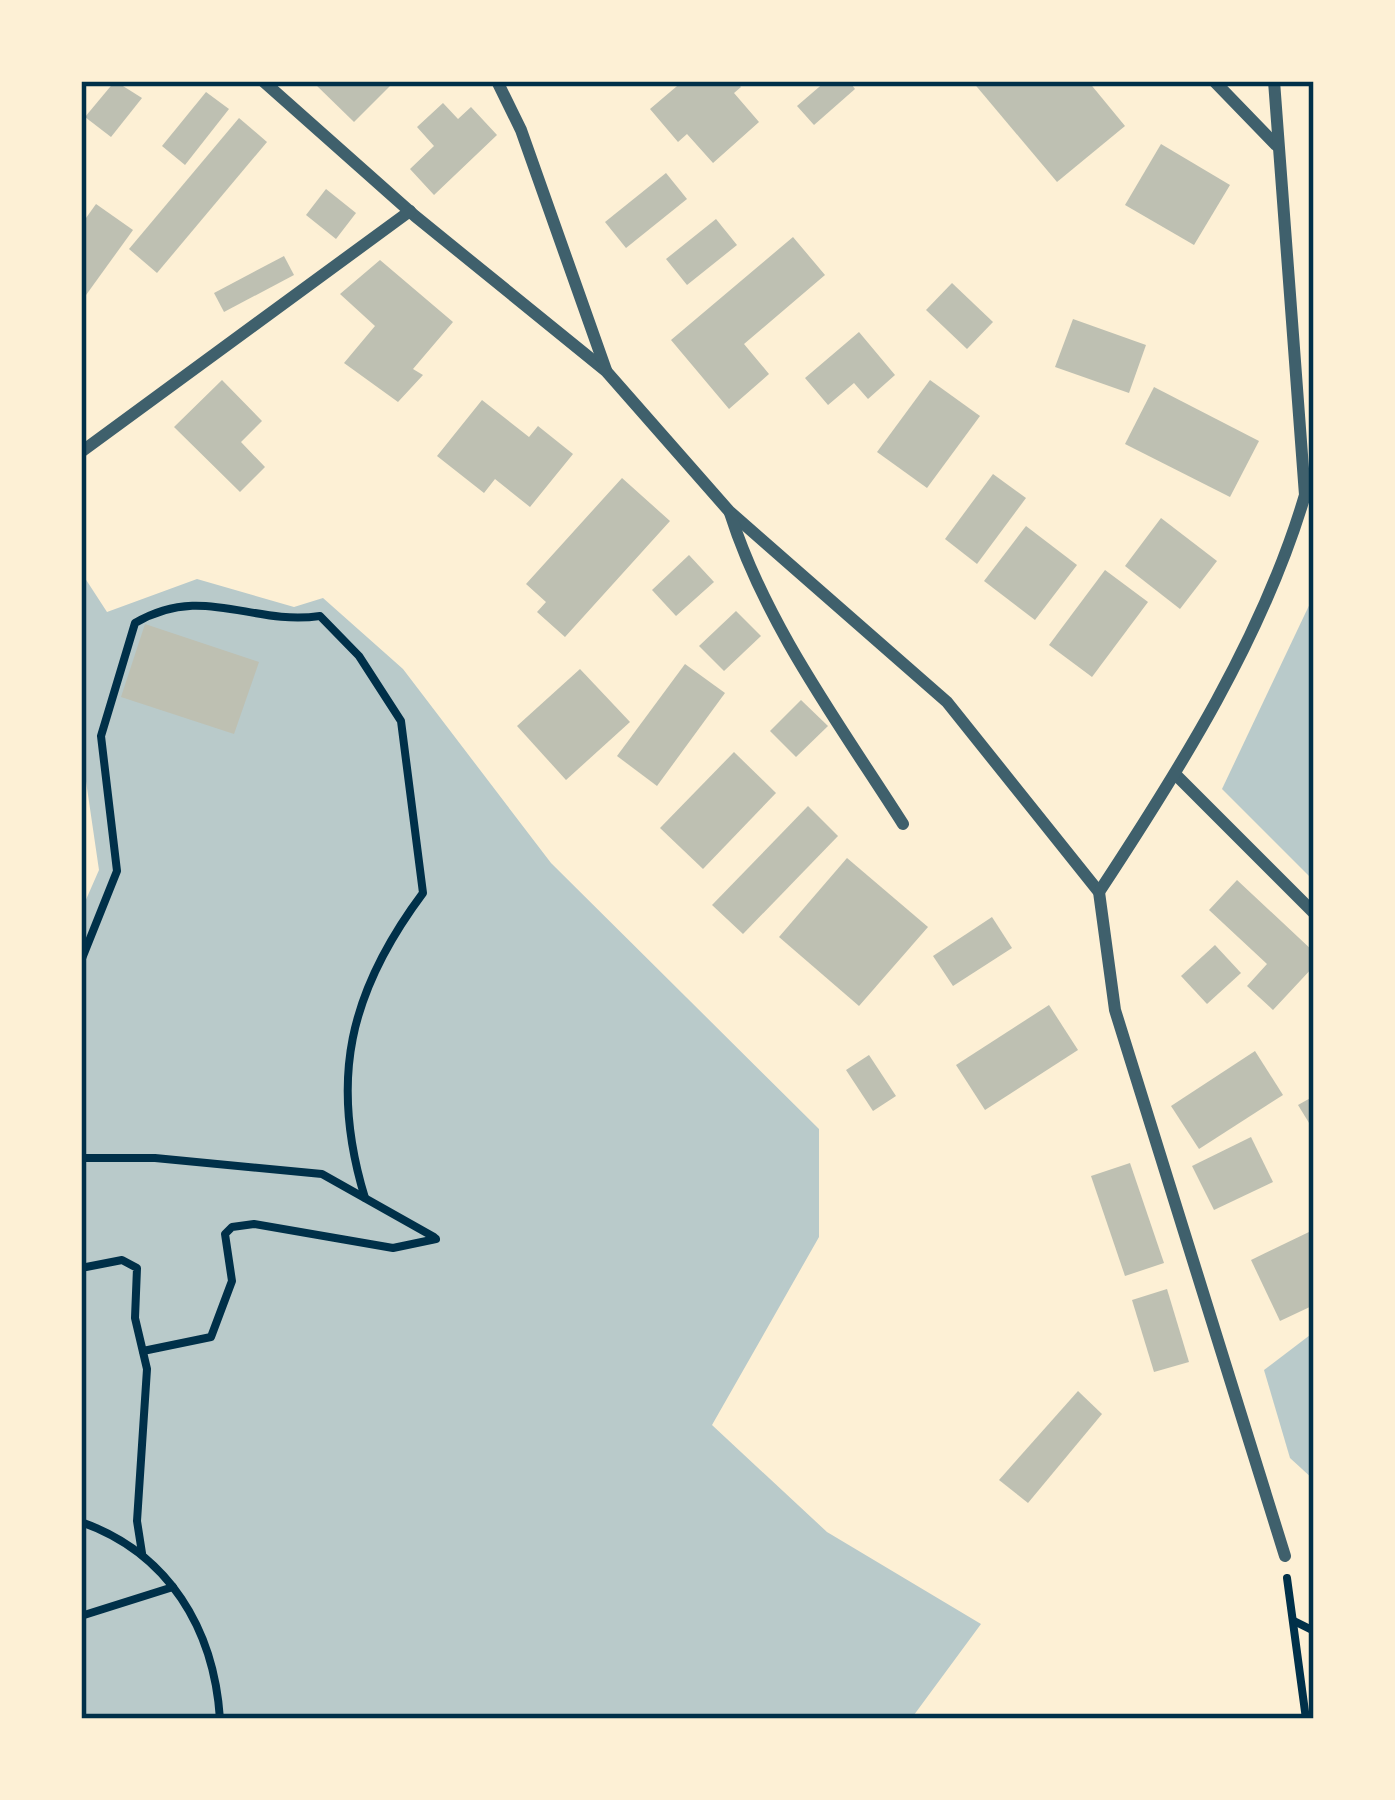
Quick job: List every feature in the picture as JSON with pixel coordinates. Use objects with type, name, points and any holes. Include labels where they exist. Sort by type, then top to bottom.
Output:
[{"type":"street","points":[[263,81],[410,211],[606,371],[729,512],[947,702],[1099,892],[1115,1010],[1285,1556]]},
{"type":"street","points":[[497,81],[521,130],[606,371]]},
{"type":"street","points":[[1214,81],[1277,146]]},
{"type":"street","points":[[1099,892],[1176,775],[1288,553],[1305,495],[1274,81]]},
{"type":"street","points":[[81,452],[410,211]]},
{"type":"street","points":[[729,512],[755,580],[903,824]]},
{"type":"street","points":[[1176,775],[1314,913]]},
{"type":"path","points":[[81,961],[117,871],[101,736],[135,623],[156,611],[201,602],[292,620],[320,616],[359,656],[401,722],[423,893],[392,934],[359,1003],[344,1087],[348,1141],[365,1198]]},
{"type":"path","points":[[81,1158],[155,1158],[322,1174],[436,1239],[393,1248],[254,1224],[232,1227],[225,1234],[232,1281],[211,1337],[143,1351]]},
{"type":"path","points":[[81,1268],[122,1261],[137,1268],[135,1318],[147,1369],[137,1521],[142,1553]]},
{"type":"path","points":[[81,1522],[142,1553],[175,1587],[197,1621],[214,1664],[220,1719]]},
{"type":"path","points":[[1285,1556],[1306,1719]]},
{"type":"path","points":[[81,1616],[175,1587]]},
{"type":"path","points":[[1293,1620],[1314,1631]]},
{"type":"shaded area","points":[[81,572],[107,612],[197,579],[294,607],[323,598],[403,669],[551,863],[819,1129],[819,1237],[712,1425],[827,1532],[981,1624],[911,1719],[81,1719],[81,911],[99,870],[81,747]]},
{"type":"shaded area","points":[[1314,595],[1314,881],[1222,789]]},
{"type":"shaded area","points":[[1314,1332],[1314,1480],[1290,1458],[1264,1370]]},
{"type":"building","points":[[115,81],[142,98],[111,137],[85,117]]},
{"type":"building","points":[[395,81],[354,122],[315,84]]},
{"type":"building","points":[[683,81],[736,81],[741,87],[734,93],[759,122],[713,163],[687,134],[678,142],[650,109]]},
{"type":"building","points":[[826,81],[849,81],[855,89],[814,125],[797,106]]},
{"type":"building","points":[[972,81],[1088,81],[1125,126],[1057,182]]},
{"type":"building","points":[[206,92],[229,109],[185,165],[162,146]]},
{"type":"building","points":[[443,103],[458,119],[471,107],[497,135],[434,195],[410,169],[434,146],[417,127]]},
{"type":"building","points":[[239,118],[267,142],[157,273],[129,249]]},
{"type":"building","points":[[1161,144],[1230,185],[1194,245],[1125,205]]},
{"type":"building","points":[[666,173],[687,199],[626,248],[605,222]]},
{"type":"building","points":[[326,189],[356,213],[336,239],[306,215]]},
{"type":"building","points":[[96,204],[133,230],[81,302],[81,225]]},
{"type":"building","points":[[716,219],[737,245],[687,285],[666,259]]},
{"type":"building","points":[[793,237],[825,275],[744,344],[769,374],[729,409],[671,340]]},
{"type":"building","points":[[284,256],[294,275],[224,312],[214,293]]},
{"type":"building","points":[[380,260],[453,322],[413,369],[423,375],[398,402],[344,363],[375,326],[340,294]]},
{"type":"building","points":[[952,283],[993,322],[967,349],[926,310]]},
{"type":"building","points":[[1073,319],[1146,345],[1129,393],[1055,367]]},
{"type":"building","points":[[859,332],[895,375],[868,399],[854,383],[828,405],[805,378]]},
{"type":"building","points":[[222,380],[262,421],[241,442],[265,467],[240,492],[174,427]]},
{"type":"building","points":[[930,380],[980,416],[927,488],[877,452]]},
{"type":"building","points":[[1154,387],[1259,441],[1230,497],[1125,444]]},
{"type":"building","points":[[482,400],[529,437],[538,426],[573,454],[530,507],[495,479],[484,493],[437,456]]},
{"type":"building","points":[[993,474],[1026,498],[977,564],[945,539]]},
{"type":"building","points":[[622,478],[670,521],[565,637],[537,612],[546,602],[526,584]]},
{"type":"building","points":[[1161,518],[1217,561],[1180,609],[1125,566]]},
{"type":"building","points":[[1026,526],[1077,565],[1035,620],[984,581]]},
{"type":"building","points":[[689,555],[714,582],[676,616],[652,590]]},
{"type":"building","points":[[1105,570],[1148,602],[1092,677],[1049,645]]},
{"type":"building","points":[[736,611],[761,636],[724,671],[699,646]]},
{"type":"building","points":[[145,624],[259,662],[234,734],[121,697]]},
{"type":"building","points":[[685,664],[725,693],[657,786],[617,756]]},
{"type":"building","points":[[580,669],[630,722],[566,780],[517,726]]},
{"type":"building","points":[[801,700],[828,726],[796,757],[770,731]]},
{"type":"building","points":[[734,752],[776,793],[703,869],[660,828]]},
{"type":"building","points":[[808,806],[838,836],[743,934],[712,905]]},
{"type":"building","points":[[847,858],[928,927],[859,1006],[779,937]]},
{"type":"building","points":[[1237,880],[1314,952],[1314,966],[1273,1010],[1247,986],[1267,964],[1209,910]]},
{"type":"building","points":[[992,917],[1012,948],[953,986],[933,956]]},
{"type":"building","points":[[1215,945],[1241,973],[1207,1004],[1181,976]]},
{"type":"building","points":[[1049,1005],[1078,1050],[985,1110],[956,1065]]},
{"type":"building","points":[[1255,1051],[1283,1095],[1199,1149],[1171,1106]]},
{"type":"building","points":[[869,1055],[896,1096],[873,1111],[846,1070]]},
{"type":"building","points":[[1314,1096],[1314,1131],[1298,1105]]},
{"type":"building","points":[[1251,1137],[1273,1182],[1214,1210],[1192,1166]]},
{"type":"building","points":[[1130,1163],[1164,1263],[1125,1276],[1091,1176]]},
{"type":"building","points":[[1309,1232],[1314,1305],[1280,1321],[1251,1260]]},
{"type":"building","points":[[1167,1289],[1189,1362],[1154,1372],[1132,1300]]},
{"type":"building","points":[[1078,1391],[1102,1414],[1028,1503],[999,1480]]}]
